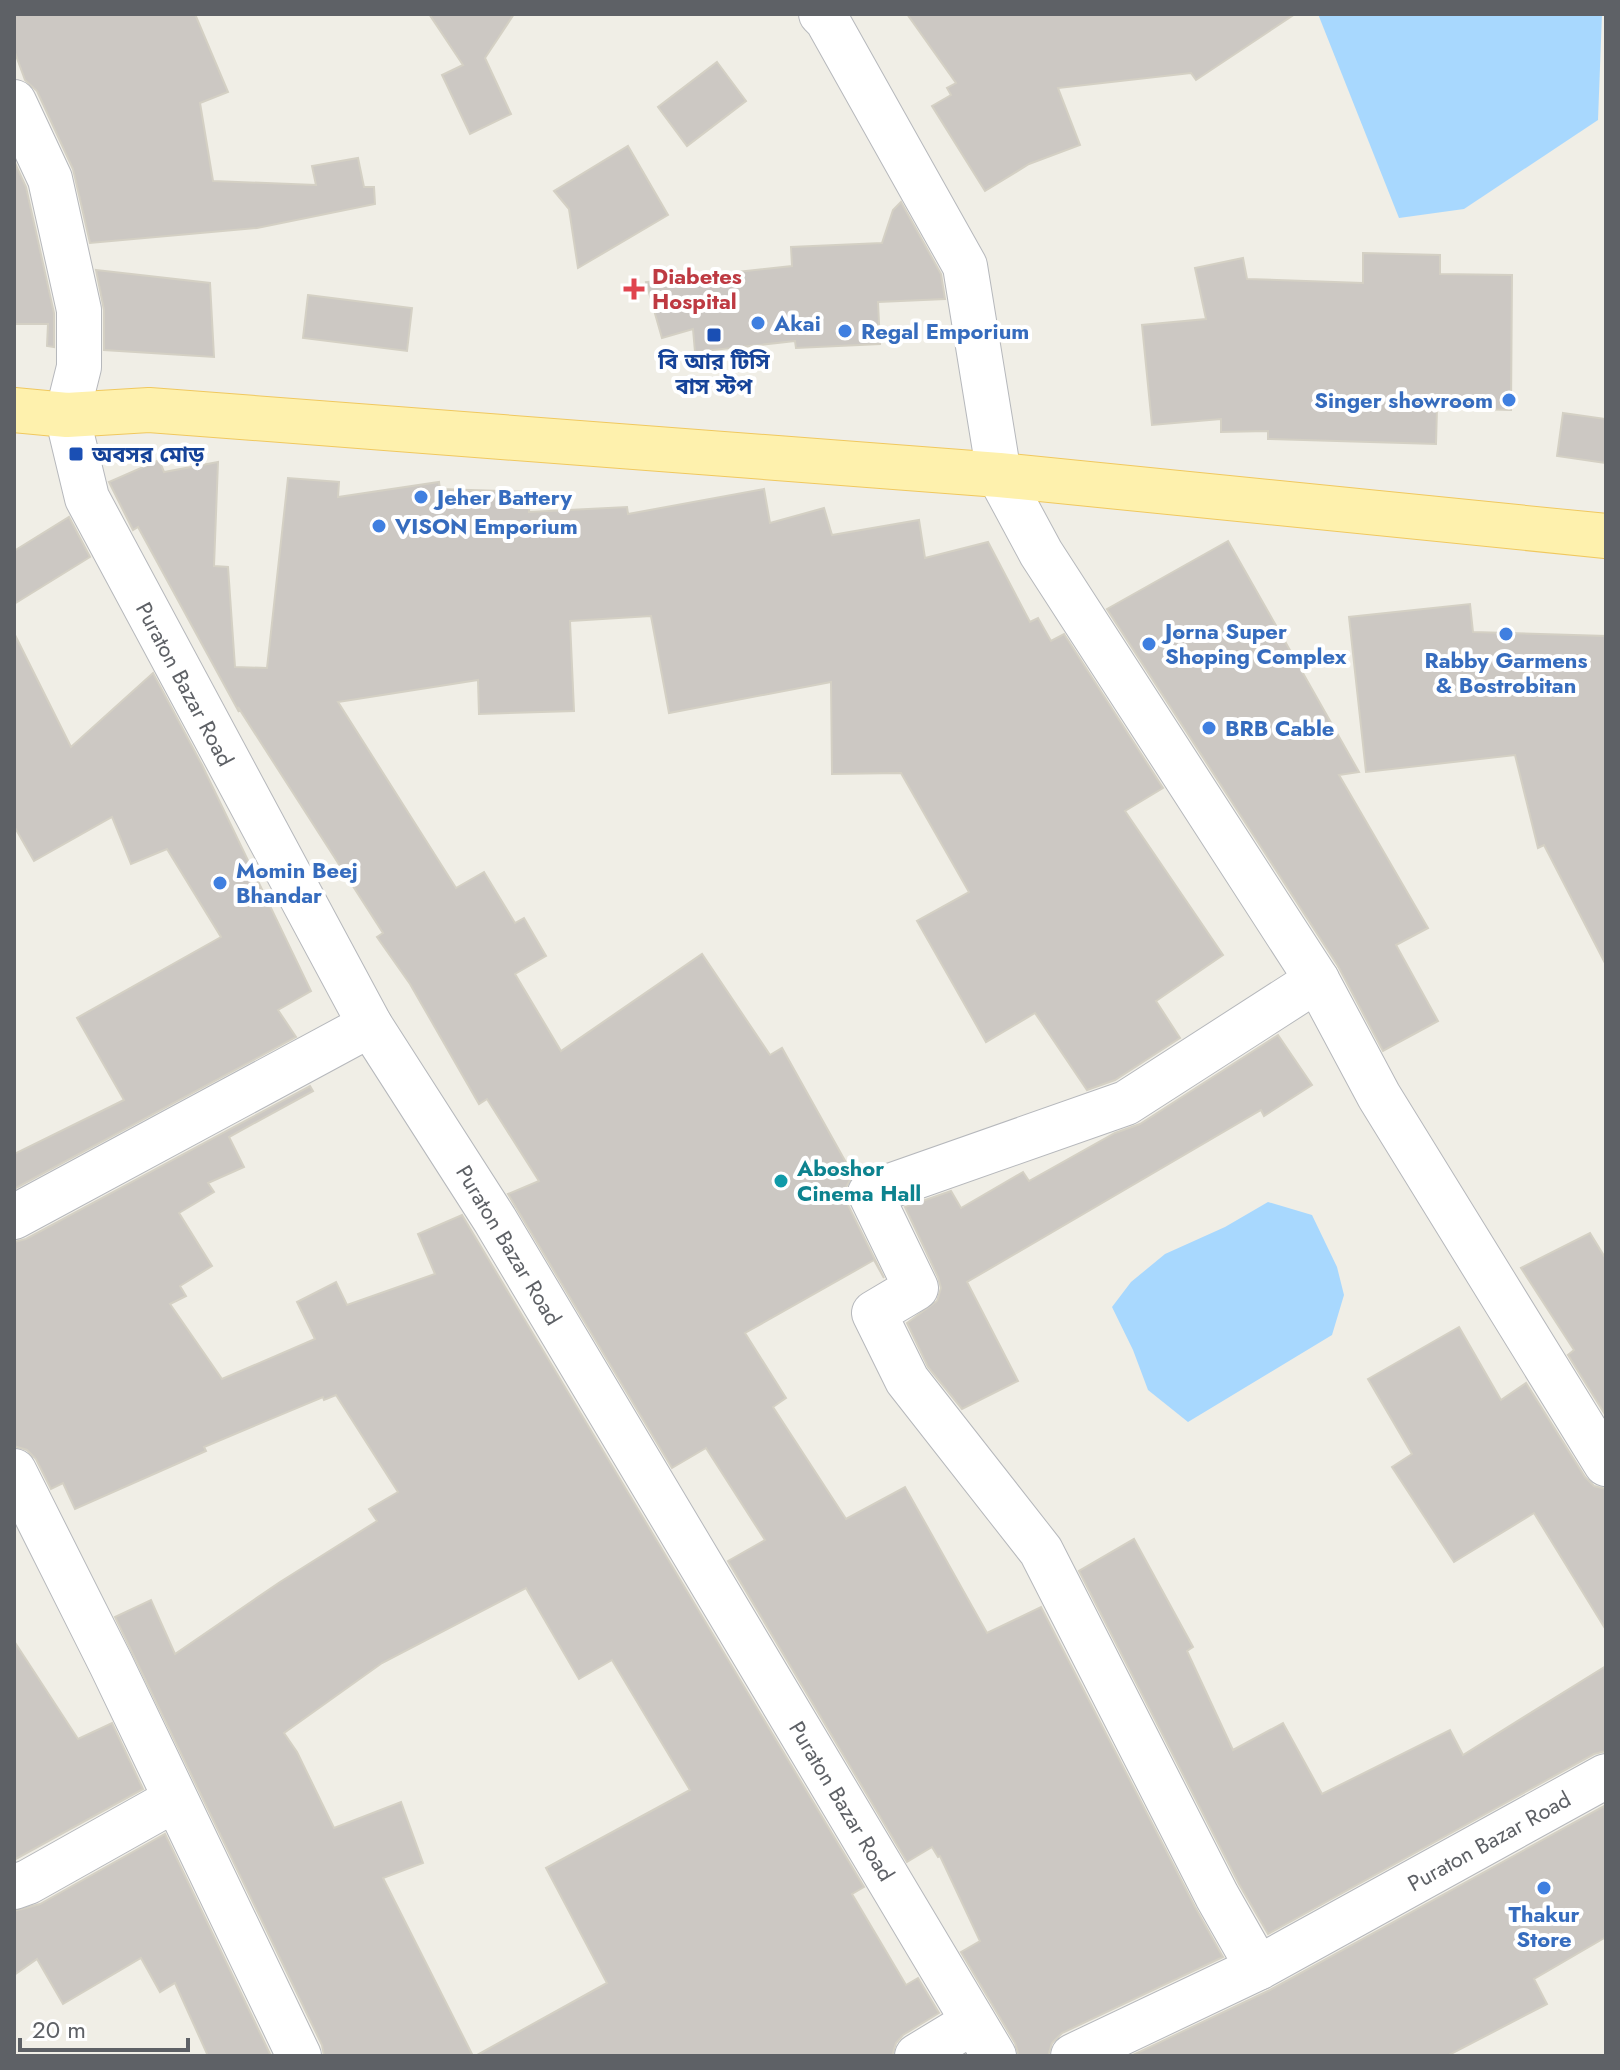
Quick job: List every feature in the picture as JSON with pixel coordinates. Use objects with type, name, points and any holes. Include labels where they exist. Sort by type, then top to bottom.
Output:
[{"type":"main road","points":[[14,410],[67,415],[149,410],[999,475],[1603,541]]},
{"type":"street","points":[[821,14],[965,266],[999,475],[1041,553],[1317,980],[1379,1096],[1606,1464]]},
{"type":"street","points":[[14,102],[50,179],[79,310],[79,367],[67,415]]},
{"type":"street","name":"Puraton Bazar Road","points":[[67,415],[87,498],[370,1025],[503,1234],[984,2039]]},
{"type":"street","points":[[1258,1968],[1217,1896],[1041,1551],[907,1380],[874,1313],[916,1288],[870,1193],[1126,1103],[1317,980]]},
{"type":"street","points":[[14,1217],[370,1025]]},
{"type":"street","points":[[14,1471],[111,1664],[299,2056]]},
{"type":"street","name":"Puraton Bazar Road","points":[[1073,2056],[1258,1968],[1606,1776]]},
{"type":"street","points":[[14,1887],[174,1800]]},
{"type":"street","points":[[917,2056],[984,2039]]},
{"type":"water","points":[[1318,14],[1602,14],[1598,120],[1464,209],[1399,218]]},
{"type":"water","points":[[1268,1202],[1312,1215],[1337,1267],[1344,1295],[1332,1335],[1188,1422],[1148,1390],[1112,1307],[1131,1282],[1165,1254],[1225,1227]]},
{"type":"building","points":[[14,14],[195,14],[228,92],[200,103],[213,181],[316,185],[312,166],[358,158],[364,187],[374,187],[375,204],[257,228],[90,243],[73,169],[37,91],[25,80],[14,50]]},
{"type":"building","points":[[429,14],[514,14],[485,58],[511,114],[470,134],[442,75],[463,65]]},
{"type":"building","points":[[907,14],[1295,14],[1196,80],[1191,73],[1058,88],[1080,145],[1029,164],[985,191],[932,106],[951,95],[947,88],[956,83]]},
{"type":"building","points":[[717,62],[746,101],[687,146],[658,107]]},
{"type":"building","points":[[628,146],[668,215],[578,268],[569,209],[554,191]]},
{"type":"building","points":[[14,161],[26,187],[54,313],[54,347],[47,346],[48,324],[14,324]]},
{"type":"building","points":[[901,202],[941,274],[945,299],[878,302],[880,344],[796,348],[795,341],[695,352],[693,329],[662,338],[646,282],[792,266],[791,247],[882,243],[893,210]]},
{"type":"building","points":[[1363,253],[1440,255],[1440,274],[1512,275],[1511,410],[1437,408],[1436,444],[1268,439],[1268,431],[1221,432],[1221,419],[1152,425],[1142,325],[1206,319],[1195,268],[1243,258],[1247,279],[1363,283]]},
{"type":"building","points":[[96,270],[210,283],[214,357],[104,350],[104,310]]},
{"type":"building","points":[[308,295],[412,308],[407,351],[303,338]]},
{"type":"building","points":[[1563,413],[1606,419],[1606,463],[1557,456]]},
{"type":"building","points":[[159,460],[164,472],[218,462],[214,566],[228,567],[235,667],[267,668],[288,478],[339,482],[338,497],[439,482],[440,489],[530,492],[529,512],[627,507],[628,514],[764,489],[770,523],[824,508],[832,535],[919,520],[925,558],[988,542],[1030,622],[1038,618],[1051,641],[1064,634],[1163,788],[1125,811],[1223,955],[1156,1001],[1180,1038],[1115,1080],[1087,1090],[1035,1013],[986,1042],[917,921],[969,892],[901,773],[832,774],[831,682],[669,713],[651,616],[570,621],[574,711],[479,714],[478,680],[338,702],[456,888],[484,872],[515,923],[524,918],[546,956],[515,974],[561,1051],[702,954],[770,1055],[782,1048],[853,1175],[845,1189],[847,1203],[884,1278],[874,1260],[745,1333],[786,1398],[773,1407],[846,1519],[905,1487],[987,1633],[1041,1607],[1223,1957],[1062,2033],[1052,2043],[1048,2056],[1019,2056],[1015,2043],[961,1952],[980,1941],[940,1856],[932,1847],[907,1862],[728,1561],[765,1540],[706,1448],[672,1468],[508,1194],[539,1181],[487,1099],[479,1104],[410,984],[377,937],[383,933],[238,707],[239,712],[138,527],[133,530],[109,482]]},
{"type":"building","points":[[69,517],[90,557],[14,604],[14,551]]},
{"type":"building","points":[[1228,541],[1359,772],[1339,775],[1428,928],[1396,945],[1438,1021],[1383,1051],[1338,966],[1107,609]]},
{"type":"building","points":[[1470,604],[1473,632],[1606,636],[1606,965],[1544,845],[1538,848],[1515,755],[1366,772],[1349,617]]},
{"type":"building","points":[[14,633],[71,747],[153,673],[202,765],[311,991],[278,1010],[296,1037],[14,1189],[14,1154],[124,1100],[77,1018],[221,937],[167,849],[131,864],[112,817],[34,861],[14,826]]},
{"type":"building","points":[[1278,1035],[1312,1085],[1264,1116],[1261,1110],[967,1282],[1018,1381],[962,1409],[928,1367],[907,1323],[937,1301],[941,1288],[905,1207],[951,1191],[961,1208],[1023,1172],[1029,1181],[1115,1133],[1140,1124]]},
{"type":"building","points":[[310,1086],[313,1091],[229,1137],[244,1167],[208,1183],[214,1192],[179,1213],[212,1266],[180,1286],[186,1296],[170,1304],[222,1379],[315,1339],[297,1302],[336,1282],[347,1305],[435,1274],[418,1234],[462,1215],[864,1887],[852,1894],[906,1985],[918,1978],[939,2013],[903,2035],[896,2043],[892,2056],[475,2056],[607,1983],[546,1868],[690,1790],[612,1660],[579,1679],[526,1588],[382,1663],[284,1733],[297,1752],[334,1828],[401,1802],[423,1863],[383,1878],[473,2056],[324,2056],[322,2045],[115,1617],[151,1600],[175,1654],[377,1521],[369,1509],[398,1492],[336,1395],[324,1400],[323,1397],[204,1447],[206,1451],[75,1509],[63,1483],[51,1489],[36,1459],[27,1450],[14,1446],[14,1242],[26,1239]]},
{"type":"building","points":[[1590,1233],[1606,1259],[1606,1416],[1568,1355],[1574,1350],[1521,1268]]},
{"type":"building","points":[[1459,1327],[1501,1400],[1526,1383],[1585,1477],[1594,1486],[1606,1489],[1606,1630],[1534,1513],[1454,1562],[1392,1467],[1412,1454],[1368,1379]]},
{"type":"building","points":[[1134,1539],[1193,1647],[1187,1651],[1233,1750],[1283,1723],[1322,1794],[1450,1730],[1463,1755],[1606,1666],[1606,1751],[1594,1754],[1268,1934],[1239,1884],[1079,1571]]},
{"type":"building","points":[[14,1641],[78,1739],[112,1723],[143,1789],[14,1860]]},
{"type":"building","points":[[1606,1805],[1606,1937],[1534,1979],[1547,2004],[1447,2056],[1131,2056],[1270,1990]]},
{"type":"building","points":[[165,1834],[271,2056],[208,2056],[175,1983],[160,1992],[141,1958],[63,2004],[37,1959],[14,1975],[14,1911],[40,1904]]},
{"type":"place","name":"Diabetes Hospital","points":[[634,289]]},
{"type":"place","name":"Akai","points":[[758,323]]},
{"type":"place","name":"Regal Emporium","points":[[845,331]]},
{"type":"place","name":"বি আর টিসি বাস স্টপ","points":[[714,335]]},
{"type":"place","name":"Singer showroom","points":[[1509,400]]},
{"type":"place","name":"অবসর মোড়","points":[[76,454]]},
{"type":"place","name":"Jeher Battery","points":[[421,497]]},
{"type":"place","name":"VISON Emporium","points":[[379,526]]},
{"type":"place","name":"Rabby Garmens & Bostrobitan","points":[[1506,634]]},
{"type":"place","name":"Jorna Super Shoping Complex","points":[[1149,644]]},
{"type":"place","name":"BRB Cable","points":[[1209,728]]},
{"type":"place","name":"Momin Beej Bhandar","points":[[220,883]]},
{"type":"place","name":"Aboshor Cinema Hall","points":[[781,1181]]},
{"type":"place","name":"Thakur Store","points":[[1544,1888]]}]
